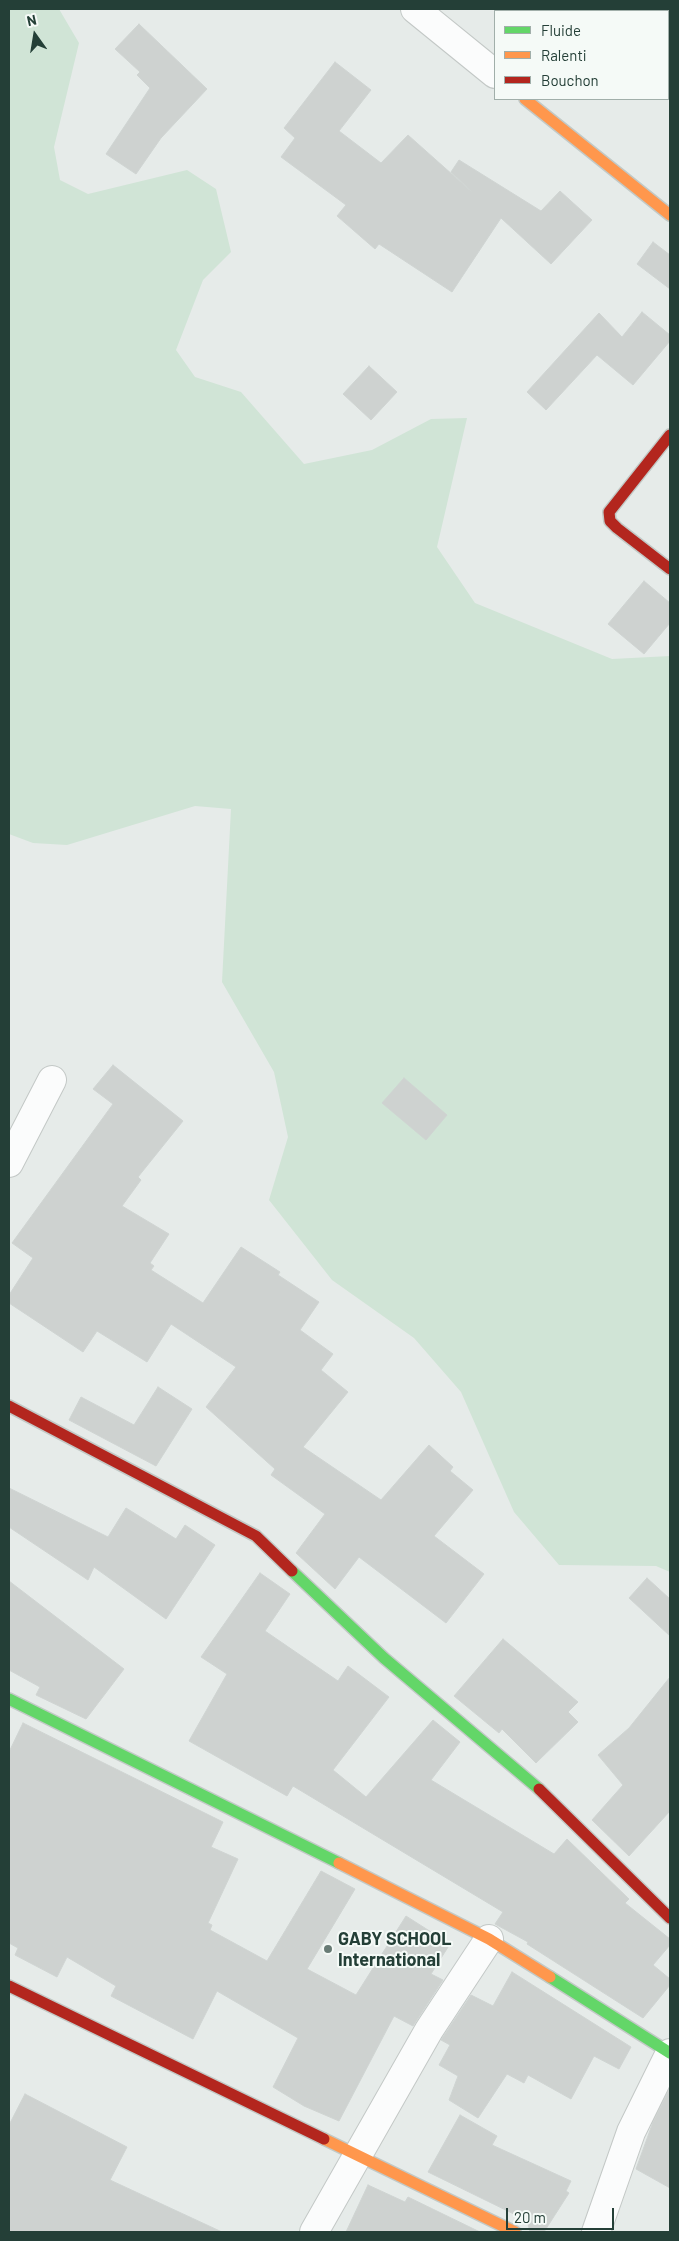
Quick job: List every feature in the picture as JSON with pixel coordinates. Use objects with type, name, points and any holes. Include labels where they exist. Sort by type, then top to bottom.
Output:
[{"type":"street","points":[[416,9],[494,73]]},
{"type":"street","points":[[527,100],[670,215]]},
{"type":"street","points":[[670,435],[610,512],[610,521],[617,528],[670,569]]},
{"type":"street","points":[[9,1163],[52,1080]]},
{"type":"street","points":[[9,1406],[256,1536],[384,1658],[528,1778],[670,1918]]},
{"type":"street","points":[[9,1700],[145,1765],[489,1939],[670,2053],[631,2132],[596,2232]]},
{"type":"street","points":[[314,2232],[429,2030],[489,1939]]},
{"type":"street","points":[[9,1986],[516,2232]]},
{"type":"green space","points":[[9,9],[59,9],[79,43],[54,147],[60,180],[88,194],[187,170],[216,189],[231,252],[203,280],[176,350],[195,377],[241,392],[304,464],[372,450],[431,419],[467,418],[437,547],[475,603],[612,659],[670,656],[670,1572],[656,1566],[559,1565],[514,1512],[461,1392],[414,1338],[332,1280],[269,1200],[288,1137],[274,1072],[222,982],[231,809],[195,806],[67,845],[33,843],[9,834]]},
{"type":"building","points":[[139,24],[207,89],[161,138],[136,174],[106,154],[150,88],[137,75],[140,72],[115,49]]},
{"type":"building","points":[[335,62],[371,90],[339,131],[381,163],[408,135],[472,192],[451,172],[459,160],[541,211],[560,191],[592,220],[551,264],[501,218],[452,292],[379,244],[375,249],[337,216],[346,205],[281,157],[295,138],[284,128]]},
{"type":"building","points":[[653,242],[670,255],[670,289],[637,264]]},
{"type":"building","points":[[642,312],[670,335],[670,341],[633,385],[597,355],[546,410],[527,392],[599,313],[622,337]]},
{"type":"building","points":[[369,366],[397,392],[371,420],[343,394]]},
{"type":"building","points":[[644,581],[670,603],[670,623],[644,654],[608,624]]},
{"type":"building","points":[[113,1065],[183,1121],[138,1177],[141,1180],[122,1206],[169,1234],[150,1263],[154,1266],[151,1270],[203,1303],[241,1247],[280,1272],[278,1275],[319,1302],[300,1330],[333,1354],[321,1370],[348,1392],[303,1447],[381,1500],[429,1445],[453,1467],[450,1471],[473,1490],[434,1536],[484,1574],[446,1623],[359,1557],[335,1589],[296,1553],[325,1514],[271,1475],[275,1469],[206,1407],[236,1367],[171,1324],[147,1362],[97,1331],[83,1352],[9,1303],[9,1295],[33,1258],[12,1243],[113,1104],[93,1089]]},
{"type":"building","points":[[404,1078],[447,1115],[426,1140],[382,1103]]},
{"type":"building","points":[[158,1387],[192,1409],[156,1466],[69,1420],[81,1397],[134,1425]]},
{"type":"building","points":[[9,1488],[108,1537],[126,1508],[176,1539],[185,1525],[215,1545],[166,1619],[94,1567],[88,1580],[9,1527]]},
{"type":"building","points":[[260,1573],[290,1594],[265,1631],[338,1681],[348,1666],[389,1697],[333,1770],[366,1797],[433,1720],[460,1742],[431,1780],[554,1854],[567,1839],[629,1899],[625,1903],[670,1939],[670,1945],[653,1965],[670,1979],[670,1985],[643,2018],[527,1944],[528,1942],[495,1924],[503,1912],[293,1786],[287,1796],[189,1741],[227,1674],[201,1657]]},
{"type":"building","points":[[647,1578],[670,1599],[670,1636],[629,1598]]},
{"type":"building","points":[[9,1581],[124,1669],[86,1719],[36,1695],[40,1687],[9,1670]]},
{"type":"building","points":[[503,1639],[578,1702],[568,1712],[578,1722],[536,1763],[502,1729],[499,1733],[454,1696]]},
{"type":"building","points":[[670,1677],[670,1811],[629,1856],[592,1820],[623,1785],[598,1755],[629,1728]]},
{"type":"building","points":[[23,1723],[223,1822],[211,1847],[238,1859],[208,1923],[212,1925],[210,1930],[267,1961],[321,1871],[355,1889],[307,1969],[356,1995],[406,1916],[450,1944],[431,1974],[443,1980],[413,2026],[394,2016],[339,2121],[304,2106],[273,2087],[298,2038],[217,1991],[193,2039],[111,1996],[116,1986],[67,1957],[57,1977],[15,1955],[18,1948],[9,1943],[9,1752]]},
{"type":"building","points":[[512,1972],[631,2047],[619,2069],[594,2056],[571,2099],[528,2075],[524,2083],[507,2074],[478,2118],[449,2100],[458,2076],[439,2065],[450,2045],[441,2040],[471,1995],[493,2006]]},
{"type":"building","points":[[670,2088],[670,2188],[636,2169],[653,2122]]},
{"type":"building","points":[[25,2094],[127,2147],[110,2180],[222,2232],[9,2232],[9,2125]]},
{"type":"building","points":[[460,2115],[497,2136],[492,2145],[571,2181],[566,2191],[569,2193],[544,2232],[530,2232],[528,2224],[522,2218],[428,2172]]},
{"type":"building","points":[[368,2185],[405,2202],[408,2197],[480,2232],[346,2232]]},
{"type":"traffic: fast","points":[[292,1571],[384,1658],[539,1789]]},
{"type":"traffic: fast","points":[[9,1699],[339,1863]]},
{"type":"traffic: fast","points":[[550,1977],[670,2053]]},
{"type":"traffic: slow","points":[[526,100],[670,215]]},
{"type":"traffic: slow","points":[[339,1863],[489,1939],[550,1977]]},
{"type":"traffic: slow","points":[[324,2139],[515,2232]]},
{"type":"traffic: jam","points":[[670,435],[609,512],[610,521],[617,528],[670,569]]},
{"type":"traffic: jam","points":[[9,1406],[256,1536],[292,1571]]},
{"type":"traffic: jam","points":[[539,1789],[670,1918]]},
{"type":"traffic: jam","points":[[9,1986],[324,2139]]},
{"type":"place","name":"GABY SCHOOL International","points":[[328,1949]]}]
